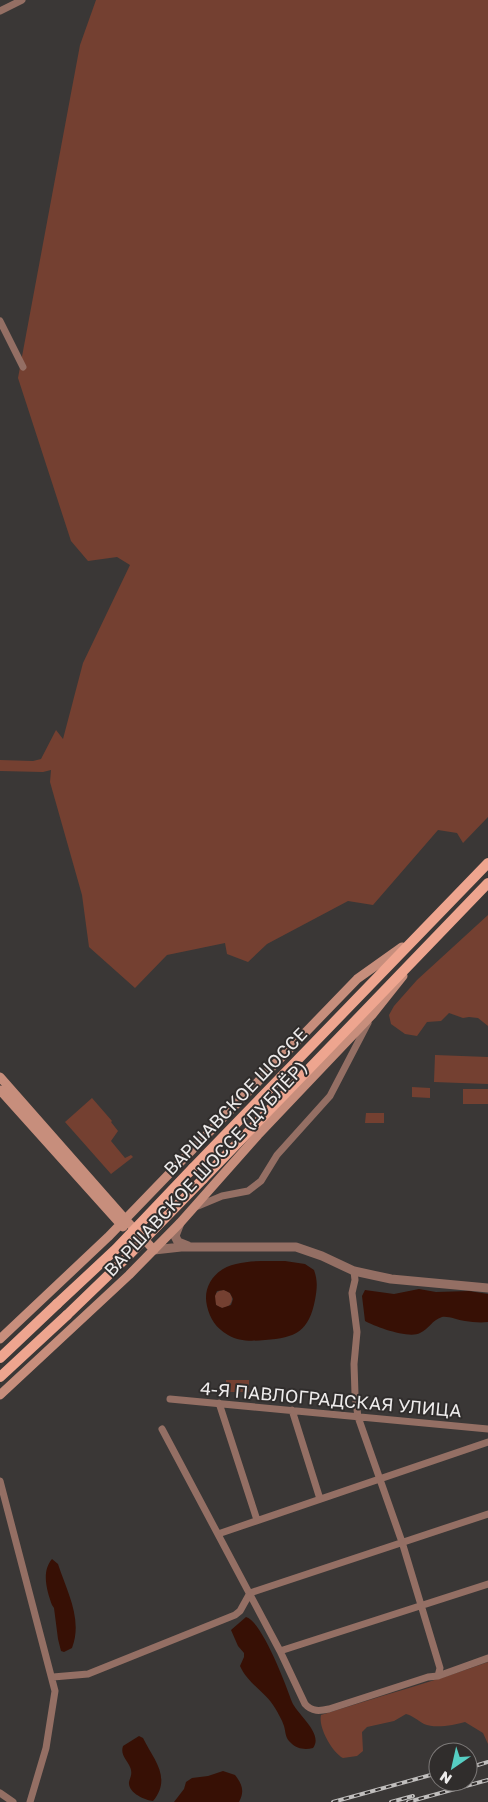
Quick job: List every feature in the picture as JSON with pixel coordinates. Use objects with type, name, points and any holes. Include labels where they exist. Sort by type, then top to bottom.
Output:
[{"type":"main road","name":"ВАРШАВСКОЕ ШОССЕ","points":[[0,1358],[116,1249],[488,862]]},
{"type":"main road","name":"ВАРШАВСКОЕ ШОССЕ","points":[[0,1378],[126,1259],[488,883]]},
{"type":"main road","name":"ВАРШАВСКОЕ ШОССЕ (ДУБЛЁР)","points":[[0,1339],[122,1222],[357,979],[411,942]]},
{"type":"main road","name":"ВАРШАВСКОЕ ШОССЕ (ДУБЛЁР)","points":[[0,1395],[129,1275],[180,1223],[258,1135],[372,1015],[422,952]]},
{"type":"main road","points":[[0,1077],[122,1222]]},
{"type":"main road","points":[[0,1090],[122,1222],[154,1250]]},
{"type":"street","points":[[0,11],[22,0]]},
{"type":"street","points":[[0,321],[22,367]]},
{"type":"street","points":[[195,1207],[213,1199],[248,1191],[261,1181],[277,1155],[330,1096],[372,1015]]},
{"type":"street","points":[[180,1223],[175,1236],[178,1242],[188,1246]]},
{"type":"street","points":[[154,1250],[188,1246],[296,1248],[322,1256],[354,1271],[392,1279],[488,1288]]},
{"type":"street","points":[[354,1271],[355,1280],[352,1293],[358,1332],[354,1364],[358,1417],[422,1604],[440,1668],[438,1676]]},
{"type":"street","name":"4-Я ПАВЛОГРАДСКАЯ УЛИЦА","points":[[170,1399],[488,1429]]},
{"type":"street","points":[[219,1403],[257,1520]]},
{"type":"street","points":[[292,1410],[320,1499]]},
{"type":"street","points":[[162,1429],[250,1593],[305,1704],[310,1709],[319,1711],[330,1709],[428,1677],[438,1676],[488,1658]]},
{"type":"street","points":[[218,1534],[488,1442]]},
{"type":"street","points":[[0,1481],[53,1677],[55,1691],[46,1748],[30,1802]]},
{"type":"street","points":[[53,1677],[88,1674],[235,1615],[240,1612],[250,1593],[488,1514]]},
{"type":"street","points":[[280,1651],[488,1584]]},
{"type":"street","points":[[0,1793],[13,1802]]},
{"type":"shaded area","points":[[96,0],[488,0],[488,817],[463,843],[457,833],[438,830],[373,905],[348,901],[267,944],[248,962],[227,954],[225,943],[167,955],[135,988],[89,947],[82,895],[50,782],[51,770],[43,772],[0,771],[0,760],[33,761],[41,759],[56,730],[63,739],[83,663],[130,565],[117,557],[88,561],[71,541],[18,378],[80,45]]},
{"type":"shaded area","points":[[488,915],[488,1026],[478,1018],[463,1018],[449,1013],[441,1021],[427,1022],[417,1036],[405,1034],[391,1024],[389,1015],[394,1006],[417,980]]},
{"type":"shaded area","points":[[435,1055],[488,1057],[488,1084],[434,1082]]},
{"type":"shaded area","points":[[412,1087],[430,1088],[430,1098],[412,1097]]},
{"type":"shaded area","points":[[463,1089],[488,1089],[488,1104],[463,1104]]},
{"type":"shaded area","points":[[92,1098],[118,1131],[111,1141],[125,1158],[131,1155],[133,1157],[111,1174],[65,1122]]},
{"type":"shaded area","points":[[366,1113],[384,1113],[384,1123],[365,1123]]},
{"type":"shaded area","points":[[254,1261],[285,1261],[305,1264],[314,1270],[317,1281],[316,1296],[305,1326],[293,1335],[256,1341],[237,1339],[228,1335],[217,1326],[210,1315],[206,1299],[212,1279],[222,1269]],"holes":[[[224,1290],[230,1293],[233,1299],[231,1305],[222,1308],[216,1305],[215,1296],[217,1291]]]},
{"type":"shaded area","points":[[419,1289],[436,1292],[469,1291],[488,1294],[488,1322],[470,1322],[442,1317],[420,1333],[408,1335],[384,1329],[365,1321],[362,1296],[365,1290],[394,1294]]},
{"type":"shaded area","points":[[223,1290],[231,1295],[232,1299],[227,1307],[223,1308],[215,1303],[214,1299],[219,1291]]},
{"type":"shaded area","points":[[226,1380],[249,1380],[249,1392],[226,1392]]},
{"type":"shaded area","points":[[52,1559],[58,1564],[75,1616],[76,1627],[72,1648],[64,1652],[61,1651],[54,1608],[48,1594],[46,1582],[47,1570]]},
{"type":"shaded area","points":[[246,1617],[252,1621],[266,1641],[292,1702],[313,1730],[315,1742],[313,1748],[298,1748],[289,1741],[282,1721],[271,1702],[243,1672],[240,1666],[244,1653],[238,1646],[231,1630]]},
{"type":"shaded area","points":[[488,1662],[488,1744],[483,1733],[465,1722],[433,1726],[424,1724],[406,1714],[394,1721],[367,1727],[362,1732],[363,1751],[357,1756],[343,1758],[334,1750],[327,1739],[322,1726],[321,1715]]},
{"type":"shaded area","points":[[139,1736],[143,1738],[152,1754],[161,1777],[161,1785],[153,1801],[134,1793],[129,1786],[131,1769],[123,1755],[122,1749],[123,1746]]},
{"type":"shaded area","points":[[223,1771],[235,1775],[239,1781],[242,1791],[239,1802],[174,1802],[184,1789],[186,1782],[192,1778],[208,1776]]},
{"type":"railway","points":[[478,1765],[488,1762]]},
{"type":"railway","points":[[333,1802],[428,1776]]},
{"type":"railway","points":[[408,1802],[488,1780]]},
{"type":"railway","points":[[391,1802],[413,1796]]}]
